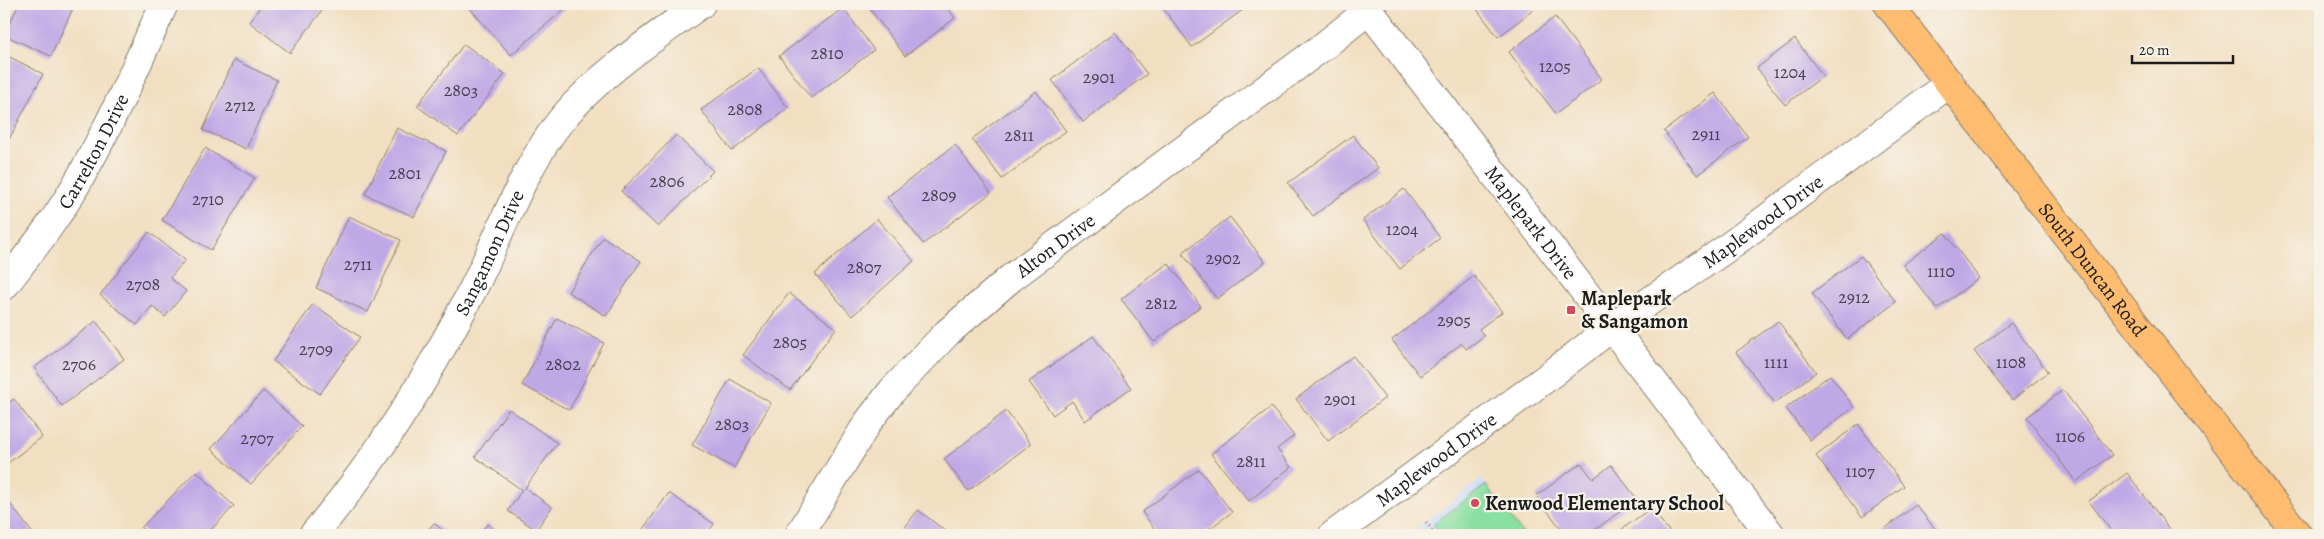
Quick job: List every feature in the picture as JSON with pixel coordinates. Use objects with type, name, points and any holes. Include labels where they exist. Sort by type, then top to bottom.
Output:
[{"type":"main road","name":"South Duncan Road","points":[[1888,4],[2298,535]]},
{"type":"street","name":"Carrelton Drive","points":[[4,286],[39,242],[73,190],[124,94],[164,4]]},
{"type":"street","name":"Sangamon Drive","points":[[313,535],[331,514],[385,440],[442,350],[518,194],[538,156],[562,120],[592,88],[647,43],[701,4]]},
{"type":"street","name":"Maplepark Drive","points":[[1366,7],[1771,535]]},
{"type":"street","name":"Alton Drive","points":[[799,535],[868,422],[892,391],[947,333],[1010,278],[1325,45],[1366,7]]},
{"type":"street","name":"Maplewood Drive","points":[[1333,535],[1545,379],[1612,327],[1724,250],[1950,83]]},
{"type":"path","points":[[1426,522],[1436,535]]},
{"type":"shaded area","name":"Kenwood Elementary School","points":[[1482,479],[1524,535],[1408,535]]},
{"type":"green space","name":"Kenwood Elementary School","points":[[1486,485],[1524,535],[1441,535],[1433,524]]},
{"type":"building","points":[[19,4],[75,4],[51,56],[4,35]]},
{"type":"building","points":[[262,4],[327,4],[290,53],[249,22]]},
{"type":"building","points":[[466,4],[570,4],[511,55]]},
{"type":"building","points":[[866,4],[944,4],[955,18],[905,56]]},
{"type":"building","points":[[1169,4],[1240,4],[1244,9],[1192,47],[1163,8]]},
{"type":"building","points":[[1473,4],[1529,4],[1533,10],[1498,37]]},
{"type":"building","points":[[843,8],[874,50],[811,98],[779,56]]},
{"type":"building","points":[[1555,17],[1602,79],[1556,114],[1509,52]]},
{"type":"building","points":[[1115,32],[1147,74],[1083,122],[1052,80]]},
{"type":"building","points":[[1795,39],[1823,76],[1785,105],[1757,68]]},
{"type":"building","points":[[464,44],[505,74],[458,136],[417,106]]},
{"type":"building","points":[[4,54],[43,74],[5,147],[4,146]]},
{"type":"building","points":[[234,60],[277,80],[246,149],[203,130]]},
{"type":"building","points":[[758,68],[788,108],[732,151],[701,110]]},
{"type":"building","points":[[1036,91],[1066,131],[1002,179],[972,139]]},
{"type":"building","points":[[1715,93],[1748,137],[1697,175],[1664,131]]},
{"type":"building","points":[[397,128],[446,151],[414,217],[365,194]]},
{"type":"building","points":[[676,135],[713,171],[658,227],[621,191]]},
{"type":"building","points":[[1353,135],[1378,168],[1313,216],[1288,183]]},
{"type":"building","points":[[955,145],[991,193],[923,244],[887,197]]},
{"type":"building","points":[[205,148],[255,178],[211,250],[162,220]]},
{"type":"building","points":[[1404,189],[1440,238],[1400,269],[1363,220]]},
{"type":"building","points":[[349,216],[401,240],[368,312],[316,288]]},
{"type":"building","points":[[1230,217],[1265,262],[1217,299],[1182,253]]},
{"type":"building","points":[[877,219],[914,261],[852,316],[815,274]]},
{"type":"building","points":[[149,232],[185,260],[170,278],[186,291],[165,317],[152,306],[137,325],[100,295]]},
{"type":"building","points":[[1945,233],[1979,278],[1937,309],[1903,265]]},
{"type":"building","points":[[603,237],[641,261],[606,316],[568,292]]},
{"type":"building","points":[[1861,256],[1896,302],[1847,339],[1812,293]]},
{"type":"building","points":[[1168,263],[1201,306],[1154,342],[1121,299]]},
{"type":"building","points":[[1474,276],[1502,312],[1479,329],[1484,336],[1466,349],[1462,343],[1420,376],[1392,340]]},
{"type":"building","points":[[789,293],[836,328],[790,390],[743,355]]},
{"type":"building","points":[[313,304],[360,337],[320,394],[273,361]]},
{"type":"building","points":[[557,318],[604,343],[569,410],[522,385]]},
{"type":"building","points":[[96,321],[124,359],[62,406],[34,368]]},
{"type":"building","points":[[1778,321],[1816,372],[1775,403],[1736,352]]},
{"type":"building","points":[[2011,323],[2048,372],[2012,400],[1974,351]]},
{"type":"building","points":[[1093,336],[1131,388],[1085,421],[1072,401],[1053,415],[1029,382]]},
{"type":"building","points":[[1353,356],[1385,398],[1328,441],[1296,399]]},
{"type":"building","points":[[1830,375],[1854,407],[1810,440],[1786,408]]},
{"type":"building","points":[[730,379],[771,403],[734,468],[692,445]]},
{"type":"building","points":[[2063,390],[2112,455],[2076,482],[2027,417]]},
{"type":"building","points":[[263,391],[302,426],[251,484],[211,449]]},
{"type":"building","points":[[14,399],[42,437],[4,466],[4,406]]},
{"type":"building","points":[[1271,407],[1294,436],[1277,449],[1291,467],[1249,501],[1211,454]]},
{"type":"building","points":[[509,409],[557,443],[525,488],[552,507],[536,530],[508,511],[522,490],[475,457]]},
{"type":"building","points":[[1006,411],[1031,444],[968,491],[944,459]]},
{"type":"building","points":[[1858,424],[1904,486],[1862,517],[1816,456]]},
{"type":"building","points":[[1581,463],[1593,479],[1611,465],[1637,499],[1588,535],[1566,535],[1536,496]]},
{"type":"building","points":[[1199,469],[1232,512],[1201,535],[1159,535],[1142,512]]},
{"type":"building","points":[[196,471],[234,506],[206,535],[148,535],[141,528]]},
{"type":"building","points":[[2127,473],[2173,534],[2114,535],[2089,501]]},
{"type":"building","points":[[669,493],[714,524],[706,535],[651,535],[643,529]]},
{"type":"building","points":[[8,501],[34,535],[4,535],[4,505]]},
{"type":"building","points":[[1916,505],[1940,535],[1878,534]]},
{"type":"building","points":[[1651,508],[1672,535],[1614,535]]},
{"type":"building","points":[[918,510],[951,535],[899,535]]},
{"type":"building","points":[[434,523],[448,535],[423,535]]},
{"type":"building","points":[[488,524],[501,535],[477,535]]},
{"type":"place","name":"Maplepark & Sangamon","points":[[1571,310]]},
{"type":"place","name":"Kenwood Elementary School","points":[[1475,503]]}]
